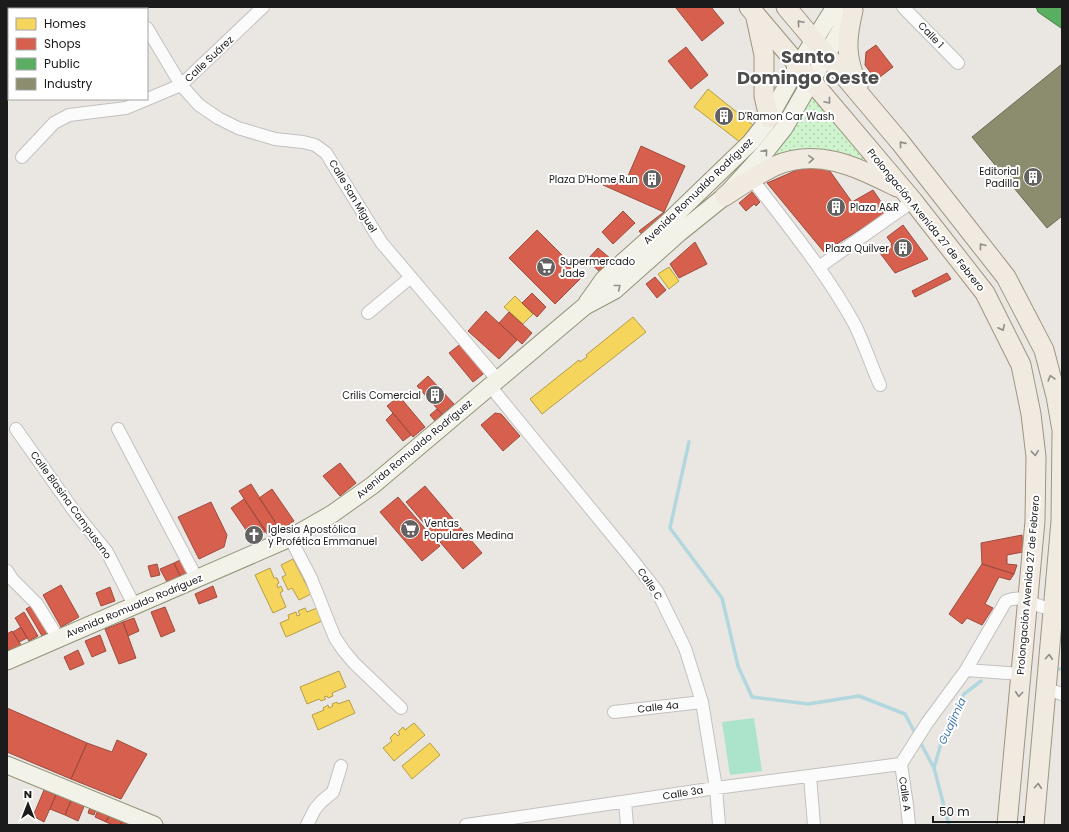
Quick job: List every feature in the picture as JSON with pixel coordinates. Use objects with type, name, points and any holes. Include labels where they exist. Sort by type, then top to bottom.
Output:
[{"type":"main road","points":[[786,7],[918,164],[1006,277],[1044,350],[1056,396],[1062,431],[1054,692],[1034,825]]},
{"type":"main road","points":[[847,8],[849,29],[847,48],[850,67],[866,103]]},
{"type":"main road","name":"Avenida Romualdo Rodríguez","points":[[584,306],[604,279],[667,223],[751,142],[769,118],[814,40],[847,8]]},
{"type":"main road","name":"Avenida Romualdo Rodríguez","points":[[7,661],[290,538],[354,500],[584,306],[615,290],[679,233],[726,196],[784,128],[827,56],[847,8]]},
{"type":"main road","points":[[751,10],[764,55],[764,96],[769,118]]},
{"type":"main road","name":"Prolongación Avenida 27 de Febrero","points":[[751,10],[908,195],[985,293],[1021,365],[1031,414],[1036,458],[1035,521],[1007,825]]},
{"type":"main road","points":[[726,196],[752,179],[776,166],[788,162],[817,158],[838,161],[853,166],[908,195]]},
{"type":"main road","points":[[7,766],[145,823]]},
{"type":"street","name":"Calle Suárez","points":[[148,99],[182,85],[263,7]]},
{"type":"street","name":"Calle 1","points":[[903,7],[958,63]]},
{"type":"street","name":"Calle San Miguel","points":[[148,30],[182,85],[199,105],[218,118],[238,128],[275,139],[315,145],[326,153],[381,242],[411,277],[493,382]]},
{"type":"street","name":"Calle Suárez","points":[[22,158],[54,123],[69,115],[126,108],[145,100]]},
{"type":"street","points":[[752,179],[819,267],[855,325],[880,385]]},
{"type":"street","points":[[819,267],[908,195]]},
{"type":"street","points":[[368,313],[411,277]]},
{"type":"street","name":"Calle C","points":[[493,382],[656,590],[685,648],[702,702],[716,788],[719,825]]},
{"type":"street","name":"Calle Blasina Campusano","points":[[16,429],[74,511],[107,552],[134,605]]},
{"type":"street","points":[[118,429],[197,579]]},
{"type":"street","points":[[290,538],[311,578],[335,638],[344,652],[401,708]]},
{"type":"street","points":[[7,571],[13,580],[37,604],[58,638]]},
{"type":"street","points":[[901,764],[927,723],[966,670],[1006,601],[1015,599],[1028,600],[1039,606],[1057,610]]},
{"type":"street","points":[[966,670],[1021,674]]},
{"type":"street","name":"Calle 4a","points":[[614,712],[702,702]]},
{"type":"street","name":"Calle 3a","points":[[466,825],[535,820],[625,802],[716,788],[901,764]]},
{"type":"street","name":"Calle A","points":[[901,764],[908,805],[909,825]]},
{"type":"street","points":[[307,825],[315,809],[333,792],[341,766]]},
{"type":"street","points":[[810,776],[814,825]]},
{"type":"street","points":[[625,802],[628,825]]},
{"type":"green space","points":[[813,95],[881,174],[861,165],[764,166]]},
{"type":"green space","points":[[754,718],[762,771],[730,775],[722,722]]},
{"type":"building: Homes","name":"D'Ramon Car Wash","points":[[708,89],[753,125],[740,142],[694,107]]},
{"type":"building: Homes","points":[[669,267],[679,281],[669,289],[658,274]]},
{"type":"building: Homes","points":[[515,296],[533,314],[523,324],[504,307]]},
{"type":"building: Homes","points":[[633,317],[646,332],[542,414],[530,399],[579,360],[580,362],[587,357],[586,355]]},
{"type":"building: Homes","points":[[293,559],[311,594],[299,600],[292,588],[288,590],[282,577],[286,575],[281,565]]},
{"type":"building: Homes","points":[[270,568],[274,578],[277,578],[279,583],[277,584],[278,588],[281,586],[283,591],[280,593],[286,607],[273,613],[255,575]]},
{"type":"building: Homes","points":[[305,608],[307,612],[317,608],[322,621],[286,637],[280,623],[289,619],[288,615],[296,612],[297,616],[300,615],[298,611]]},
{"type":"building: Homes","points":[[339,671],[346,687],[332,693],[333,696],[328,698],[327,696],[324,697],[326,699],[321,701],[319,699],[307,704],[300,687]]},
{"type":"building: Homes","points":[[349,700],[355,713],[318,730],[312,715],[324,710],[323,708],[328,705],[329,708],[333,706],[332,704],[337,702],[338,704]]},
{"type":"building: Homes","points":[[414,723],[425,735],[394,761],[383,748],[392,741],[390,738],[395,733],[398,736],[400,734],[398,732],[403,727],[405,730]]},
{"type":"building: Homes","points":[[430,743],[440,755],[412,779],[402,766]]},
{"type":"building: Shops","points":[[711,7],[724,23],[702,41],[676,8]]},
{"type":"building: Shops","points":[[876,45],[893,67],[876,80],[865,65],[866,52]]},
{"type":"building: Shops","points":[[686,47],[708,75],[691,89],[668,61]]},
{"type":"building: Shops","name":"Plaza D'Home Run","points":[[641,146],[685,166],[664,212],[603,185],[605,180],[615,184],[617,179],[625,183]]},
{"type":"building: Shops","name":"Plaza A&R","points":[[813,167],[827,167],[852,202],[873,190],[888,212],[824,252],[767,183],[797,170]]},
{"type":"building: Shops","points":[[752,192],[760,202],[756,206],[754,204],[746,211],[739,203]]},
{"type":"building: Shops","points":[[623,211],[635,223],[613,244],[602,232]]},
{"type":"building: Shops","points":[[664,212],[668,217],[645,238],[639,231]]},
{"type":"building: Shops","name":"Plaza Quilver","points":[[903,225],[928,259],[895,273],[880,253],[892,244],[887,237]]},
{"type":"building: Shops","name":"Supermercado Jade","points":[[537,230],[583,276],[555,304],[509,258]]},
{"type":"building: Shops","points":[[695,242],[707,264],[679,278],[670,264]]},
{"type":"building: Shops","points":[[598,248],[611,259],[600,272],[587,260]]},
{"type":"building: Shops","points":[[947,273],[951,279],[915,297],[912,291]]},
{"type":"building: Shops","points":[[655,277],[666,290],[657,298],[646,284]]},
{"type":"building: Shops","points":[[532,293],[546,307],[537,317],[522,303]]},
{"type":"building: Shops","points":[[486,311],[517,340],[499,359],[468,331]]},
{"type":"building: Shops","points":[[509,312],[532,333],[522,344],[499,323]]},
{"type":"building: Shops","points":[[463,342],[487,371],[473,382],[449,353]]},
{"type":"building: Shops","name":"Crilis Comercial","points":[[428,376],[454,404],[442,414],[417,386]]},
{"type":"building: Shops","points":[[399,396],[425,427],[413,437],[387,406]]},
{"type":"building: Shops","points":[[437,409],[442,414],[435,421],[430,415]]},
{"type":"building: Shops","points":[[393,413],[411,435],[403,441],[386,420]]},
{"type":"building: Shops","points":[[495,413],[501,414],[520,436],[503,451],[481,425]]},
{"type":"building: Shops","points":[[340,463],[356,483],[340,496],[323,476]]},
{"type":"building: Shops","points":[[251,484],[278,527],[267,534],[239,491]]},
{"type":"building: Shops","points":[[425,486],[482,553],[463,569],[406,502]]},
{"type":"building: Shops","points":[[272,489],[294,521],[281,530],[259,498]]},
{"type":"building: Shops","name":"Ventas Populares Medina","points":[[398,497],[440,546],[422,561],[380,512]]},
{"type":"building: Shops","points":[[244,499],[266,531],[253,540],[231,508]]},
{"type":"building: Shops","points":[[211,502],[227,535],[224,547],[199,559],[178,517]]},
{"type":"building: Shops","points":[[1022,535],[1023,552],[1007,555],[1007,564],[1017,565],[1014,574],[982,564],[981,543]]},
{"type":"building: Shops","points":[[182,559],[189,573],[181,577],[174,563]]},
{"type":"building: Shops","points":[[174,563],[180,576],[167,582],[160,569]]},
{"type":"building: Shops","points":[[157,564],[160,575],[151,577],[148,566]]},
{"type":"building: Shops","points":[[982,564],[1014,574],[1010,580],[999,577],[985,604],[993,608],[982,625],[967,618],[962,624],[949,614]]},
{"type":"building: Shops","points":[[61,585],[79,617],[61,627],[43,595]]},
{"type":"building: Shops","points":[[213,586],[217,597],[199,604],[195,594]]},
{"type":"building: Shops","points":[[110,587],[115,601],[101,606],[96,593]]},
{"type":"building: Shops","points":[[34,604],[50,631],[42,636],[26,609]]},
{"type":"building: Shops","points":[[165,607],[175,631],[161,637],[151,612]]},
{"type":"building: Shops","points":[[24,612],[38,636],[29,641],[15,618]]},
{"type":"building: Shops","points":[[134,618],[139,631],[128,636],[123,622]]},
{"type":"building: Shops","points":[[123,622],[136,658],[119,664],[105,629]]},
{"type":"building: Shops","points":[[21,627],[27,638],[19,642],[13,632]]},
{"type":"building: Shops","points":[[12,631],[21,645],[10,652],[7,646],[7,634]]},
{"type":"building: Shops","points":[[100,635],[106,651],[92,657],[85,641]]},
{"type":"building: Shops","points":[[78,650],[84,664],[70,670],[64,657]]},
{"type":"building: Shops","points":[[7,708],[87,743],[71,779],[7,752]]},
{"type":"building: Shops","points":[[117,740],[147,754],[121,799],[71,779],[87,743],[112,752]]},
{"type":"building: Shops","points":[[44,790],[56,795],[44,822],[33,816]]},
{"type":"building: Shops","points":[[57,792],[72,798],[65,815],[50,809]]},
{"type":"building: Shops","points":[[72,798],[85,804],[78,821],[65,815]]},
{"type":"building: Shops","points":[[91,804],[97,807],[94,815],[88,813]]},
{"type":"building: Shops","points":[[99,808],[110,813],[106,822],[95,817]]},
{"type":"building: Shops","points":[[110,813],[123,820],[120,825],[113,825],[106,822]]},
{"type":"building: Shops","points":[[123,820],[136,825],[120,825]]},
{"type":"building: Public","points":[[1036,7],[1062,7],[1062,28],[1038,12]]},
{"type":"building: Industry","name":"Editorial Padilla","points":[[1062,64],[1062,216],[1047,228],[972,137]]},
{"type":"waterway","points":[[689,442],[670,528],[722,598],[738,666],[752,697],[808,704],[859,696],[905,714],[916,735]]},
{"type":"waterway","name":"Guajimia","points":[[1056,669],[1062,669]]},
{"type":"waterway","name":"Guajimia","points":[[934,768],[944,733],[964,694],[981,681]]},
{"type":"waterway","points":[[919,740],[934,768],[949,825]]},
{"type":"place","name":"D'Ramon Car Wash","points":[[724,116]]},
{"type":"place","name":"Editorial Padilla","points":[[1033,177]]},
{"type":"place","name":"Plaza D'Home Run","points":[[652,179]]},
{"type":"place","name":"Plaza A&R","points":[[836,207]]},
{"type":"place","name":"Plaza Quilver","points":[[903,248]]},
{"type":"place","name":"Supermercado Jade","points":[[546,267]]},
{"type":"place","name":"Crilis Comercial","points":[[435,395]]},
{"type":"place","name":"Ventas Populares Medina","points":[[410,529]]},
{"type":"place","name":"Iglesia Apostólica y Profética Emmanuel","points":[[254,535]]},
{"type":"district","name":"Santo Domingo Oeste","points":[[808,66]]}]
